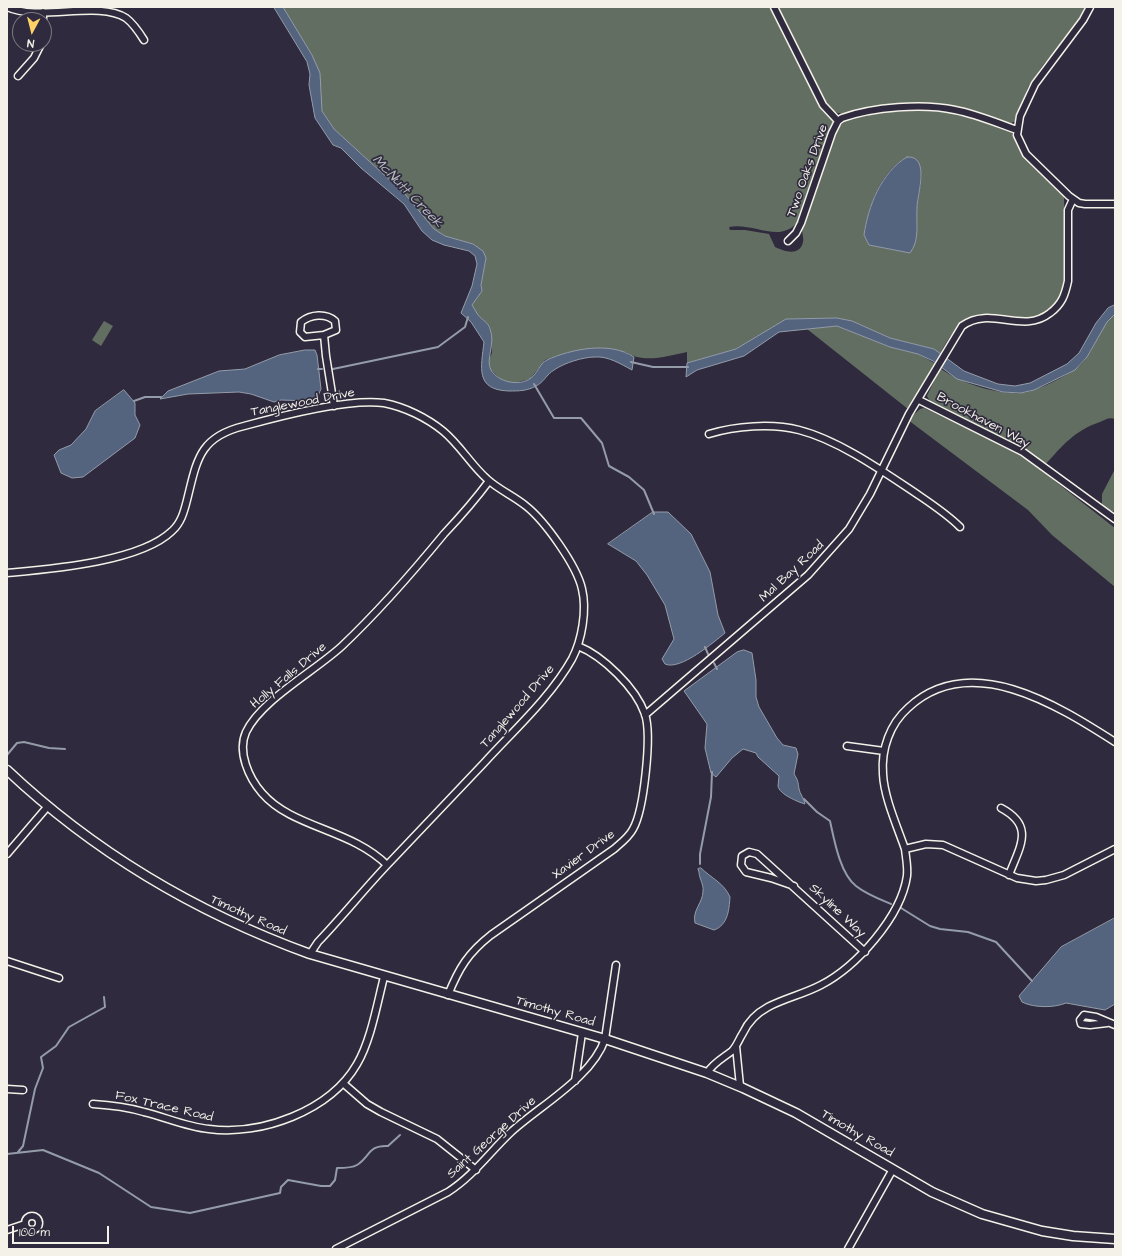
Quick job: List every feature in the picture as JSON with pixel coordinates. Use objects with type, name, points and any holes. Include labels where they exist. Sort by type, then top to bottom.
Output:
[{"type":"main road","name":"Timothy Road","points":[[7,770],[48,806],[120,860],[180,897],[263,936],[310,954],[384,977],[604,1039],[707,1073],[740,1086],[796,1113],[948,1200],[997,1219],[1042,1231],[1073,1236],[1115,1239]]},
{"type":"street","points":[[7,7],[19,11],[43,12]]},
{"type":"street","points":[[774,7],[823,104],[838,121]]},
{"type":"street","points":[[1090,7],[1084,20],[1039,76],[1025,104],[1017,130],[1018,140],[1026,154],[1073,199],[1085,204],[1115,204]]},
{"type":"street","points":[[52,12],[112,12],[126,18],[144,40]]},
{"type":"street","points":[[18,76],[34,58],[37,52]]},
{"type":"street","name":"Two Oaks Drive","points":[[788,241],[796,233],[801,223],[838,121],[846,117],[871,111],[916,107],[939,107],[974,114],[1017,130]]},
{"type":"street","name":"Mal Bay Road","points":[[645,715],[812,571],[849,529],[870,494],[900,431],[962,326],[969,322],[990,317],[1034,322],[1047,315],[1060,304],[1066,293],[1068,281],[1068,210],[1073,199]]},
{"type":"street","points":[[318,315],[331,317],[336,321],[336,330],[324,335],[308,338],[305,337],[300,332],[301,322],[318,315]]},
{"type":"street","points":[[324,335],[334,406]]},
{"type":"street","name":"Brookhaven Way","points":[[919,400],[1023,452],[1115,519]]},
{"type":"street","name":"Tanglewood Drive","points":[[7,574],[90,563],[125,554],[156,542],[168,535],[180,521],[198,460],[204,449],[218,435],[244,426],[334,406],[380,403],[412,412],[445,432],[489,481],[516,498],[533,512],[548,529],[573,568],[582,588],[584,599],[578,646],[564,672],[540,703],[387,865],[318,942],[310,954]]},
{"type":"street","points":[[709,434],[723,430],[753,426],[798,430],[819,436],[882,470],[946,514],[960,527]]},
{"type":"street","name":"Holly Falls Drive","points":[[387,865],[368,849],[292,815],[271,802],[262,794],[251,777],[244,758],[243,740],[249,726],[263,710],[341,647],[379,610],[460,518],[489,481]]},
{"type":"street","name":"Xavier Drive","points":[[448,995],[464,961],[482,942],[614,849],[633,830],[638,817],[643,789],[647,744],[645,715],[633,692],[612,669],[596,654],[578,646]]},
{"type":"street","points":[[707,1073],[712,1066],[736,1046],[744,1030],[757,1015],[768,1007],[810,991],[838,976],[865,952],[876,938],[900,899],[907,876],[905,849],[883,780],[884,752],[895,723],[915,701],[936,688],[964,683],[1005,687],[1033,696],[1115,742]]},
{"type":"street","points":[[847,746],[884,752]]},
{"type":"street","points":[[7,854],[48,806]]},
{"type":"street","points":[[1000,808],[1016,817],[1023,832],[1021,843],[1009,875]]},
{"type":"street","points":[[905,849],[926,844],[943,845],[1009,875],[1026,880],[1046,880],[1056,878],[1115,849]]},
{"type":"street","name":"Skyline Way","points":[[794,886],[746,872],[741,865],[742,856],[749,852],[757,854],[794,886],[865,952]]},
{"type":"street","points":[[7,961],[59,978]]},
{"type":"street","points":[[604,1039],[616,965]]},
{"type":"street","name":"Fox Trace Road","points":[[93,1104],[129,1108],[208,1129],[245,1129],[262,1127],[296,1114],[323,1100],[344,1084],[358,1063],[364,1051],[384,977]]},
{"type":"street","points":[[1107,1023],[1115,1026]]},
{"type":"street","points":[[575,1081],[582,1033]]},
{"type":"street","name":"Saint George Drive","points":[[336,1249],[448,1192],[463,1182],[527,1118],[575,1081],[600,1049],[604,1039]]},
{"type":"street","points":[[736,1046],[740,1086]]},
{"type":"street","points":[[344,1084],[367,1104],[437,1139],[476,1170]]},
{"type":"street","points":[[7,1089],[23,1090]]},
{"type":"street","points":[[848,1249],[893,1169]]},
{"type":"street","points":[[7,1230],[25,1224]]},
{"type":"green space","points":[[283,7],[770,7],[779,22],[823,111],[833,120],[834,123],[824,146],[801,217],[794,226],[786,231],[777,232],[739,226],[729,227],[730,230],[745,230],[769,234],[775,247],[791,252],[798,250],[803,241],[802,229],[836,131],[847,118],[890,112],[925,110],[947,111],[972,117],[1012,133],[1022,154],[1062,191],[1064,196],[1067,255],[1064,290],[1055,306],[1046,313],[1037,317],[1027,318],[984,314],[968,320],[954,332],[946,342],[940,354],[934,349],[890,338],[852,321],[837,318],[786,319],[736,349],[687,363],[687,352],[656,358],[640,358],[626,352],[557,356],[545,360],[530,379],[514,383],[503,381],[491,370],[488,361],[492,353],[490,327],[478,315],[472,305],[482,291],[481,285],[486,258],[483,251],[473,244],[445,236],[434,229],[405,194],[334,129],[322,111],[312,55]],"holes":[[[907,157],[917,161],[920,166],[921,184],[917,207],[916,237],[913,248],[910,253],[869,245],[864,235],[872,202],[877,191],[889,171],[898,163]]]},
{"type":"green space","points":[[778,7],[1085,7],[1078,25],[1043,65],[1028,87],[1016,121],[1011,123],[950,106],[920,103],[886,105],[850,113],[837,113],[828,105]]},
{"type":"green space","points":[[1115,314],[1115,419],[1111,418],[1105,420],[1076,434],[1063,445],[1045,465],[931,403],[927,396],[940,368],[967,383],[990,390],[1021,393],[1040,388],[1063,377],[1080,366],[1086,359],[1107,321]]},
{"type":"green space","points":[[104,321],[113,326],[101,346],[92,340]]},
{"type":"green space","points":[[837,326],[890,347],[918,354],[936,364],[908,409],[807,329]]},
{"type":"green space","points":[[924,408],[1020,454],[1115,528],[1115,587],[1052,535],[1028,510],[908,420],[920,409]]},
{"type":"green space","points":[[1115,469],[1115,512],[1107,509],[1102,504],[1102,494]]},
{"type":"water","points":[[274,7],[283,7],[312,55],[320,73],[322,111],[334,129],[405,194],[434,229],[445,236],[473,244],[483,251],[486,258],[481,285],[482,291],[472,305],[478,315],[487,323],[492,334],[489,366],[494,374],[509,382],[515,383],[526,381],[535,374],[545,361],[567,353],[590,348],[614,349],[634,357],[632,370],[610,359],[590,357],[558,367],[538,385],[526,390],[498,390],[490,387],[485,382],[482,369],[484,342],[471,322],[461,313],[472,286],[477,264],[475,256],[469,251],[444,245],[432,240],[422,231],[404,204],[361,168],[341,148],[333,145],[315,118],[309,85],[310,74],[307,62]]},
{"type":"water","points":[[907,157],[914,158],[919,162],[921,169],[917,208],[917,232],[915,243],[910,253],[869,245],[864,235],[869,213],[877,191],[890,172]]},
{"type":"water","points":[[1115,305],[1115,314],[1107,322],[1087,357],[1075,370],[1034,390],[1021,393],[1003,392],[957,379],[933,361],[918,354],[890,347],[837,326],[779,332],[744,356],[697,370],[686,377],[687,363],[736,349],[786,319],[837,318],[852,321],[890,338],[934,349],[964,371],[998,384],[1015,386],[1030,383],[1067,364],[1079,353],[1096,323],[1108,308]]},
{"type":"water","points":[[305,350],[315,350],[317,355],[321,389],[317,398],[309,401],[281,400],[274,402],[251,394],[239,392],[188,394],[160,399],[168,391],[219,371],[245,369],[279,355]]},
{"type":"water","points":[[124,390],[135,403],[135,415],[140,425],[135,438],[83,477],[72,478],[61,473],[54,455],[59,450],[71,445],[86,429],[95,411]]},
{"type":"water","points":[[653,512],[668,512],[691,534],[710,572],[718,615],[725,633],[688,660],[671,665],[665,664],[662,659],[674,639],[665,605],[647,575],[636,561],[608,544]]},
{"type":"water","points":[[744,650],[752,653],[756,680],[756,697],[759,707],[777,738],[783,745],[796,748],[798,754],[794,774],[805,804],[785,795],[779,789],[779,776],[758,757],[756,753],[743,749],[732,758],[716,777],[711,773],[705,748],[707,724],[684,691],[737,652]]},
{"type":"water","points":[[701,868],[721,884],[730,897],[725,921],[719,928],[714,930],[695,923],[694,918],[696,910],[703,895],[703,886],[698,869]]},
{"type":"water","points":[[1115,918],[1115,1004],[1105,1010],[1066,1003],[1044,1007],[1022,1002],[1019,996],[1061,947]]},
{"type":"waterway","points":[[333,369],[438,347],[465,327],[468,317]]},
{"type":"waterway","name":"McNutt Creek","points":[[631,362],[653,367],[688,367]]},
{"type":"waterway","points":[[534,384],[554,418],[581,418],[602,443],[609,466],[629,477],[644,490],[654,514]]},
{"type":"waterway","points":[[134,401],[145,397],[161,397]]},
{"type":"waterway","points":[[705,647],[708,654]]},
{"type":"waterway","points":[[714,663],[717,669]]},
{"type":"waterway","points":[[7,755],[17,743],[24,742],[49,748],[65,749]]},
{"type":"waterway","points":[[700,864],[700,854],[711,797],[712,772]]},
{"type":"waterway","points":[[804,799],[817,812],[830,821],[838,856],[850,880],[864,891],[891,904]]},
{"type":"waterway","points":[[901,908],[930,926],[940,929],[968,932],[996,942],[1032,981]]},
{"type":"waterway","points":[[18,1152],[23,1146],[35,1089],[43,1068],[41,1057],[56,1046],[69,1027],[105,1007],[104,997]]},
{"type":"waterway","points":[[7,1154],[43,1150],[99,1173],[151,1207],[190,1213],[280,1193],[281,1187],[288,1180],[321,1186],[330,1186],[335,1180],[337,1168],[357,1165],[373,1149],[381,1146],[388,1146],[400,1135]]}]
